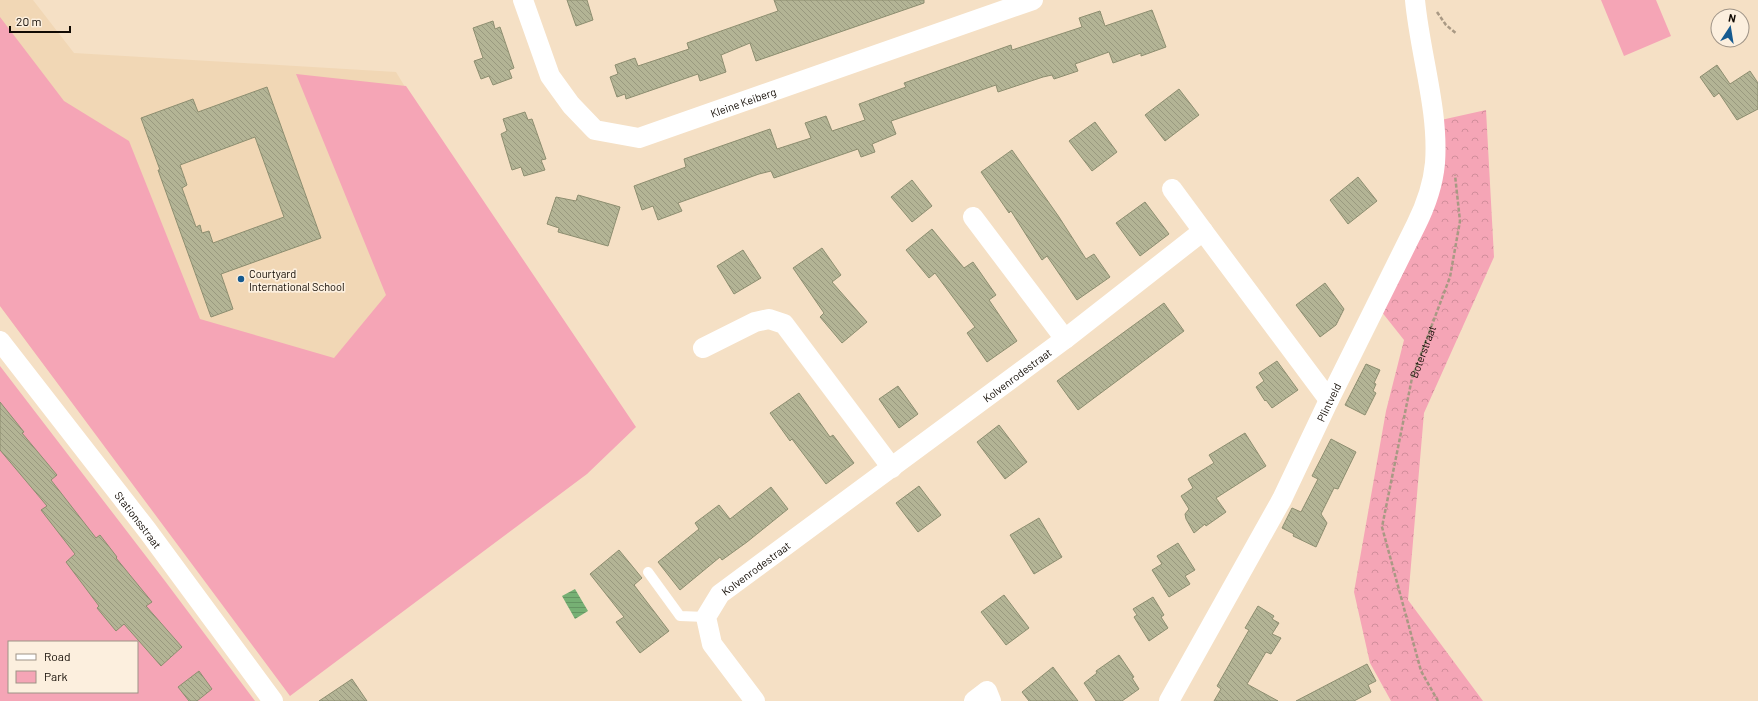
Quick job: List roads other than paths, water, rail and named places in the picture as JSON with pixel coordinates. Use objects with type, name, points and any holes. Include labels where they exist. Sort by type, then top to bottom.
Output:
[{"type":"street","name":"Kleine Keiberg","points":[[523,0],[550,76],[571,105],[594,130],[639,138],[1033,0]]},
{"type":"street","name":"Plintveld","points":[[1169,701],[1282,499],[1329,400],[1413,232],[1428,197],[1434,170],[1435,148],[1429,87],[1419,36],[1415,0]]},
{"type":"street","points":[[1172,189],[1329,400]]},
{"type":"street","points":[[974,217],[1065,339]]},
{"type":"street","name":"Kolvenrodestraat","points":[[706,617],[720,594],[1065,339],[1203,232]]},
{"type":"street","points":[[703,348],[754,322],[769,319],[784,324],[892,468]]},
{"type":"street","name":"Stationsstraat","points":[[0,341],[147,530],[273,701]]},
{"type":"street","points":[[706,617],[712,644],[755,701]]},
{"type":"street","points":[[974,701],[987,691],[991,701]]},
{"type":"lane","points":[[648,572],[680,616],[706,617]]},
{"type":"place","name":"Courtyard International School","points":[[241,279]]}]
